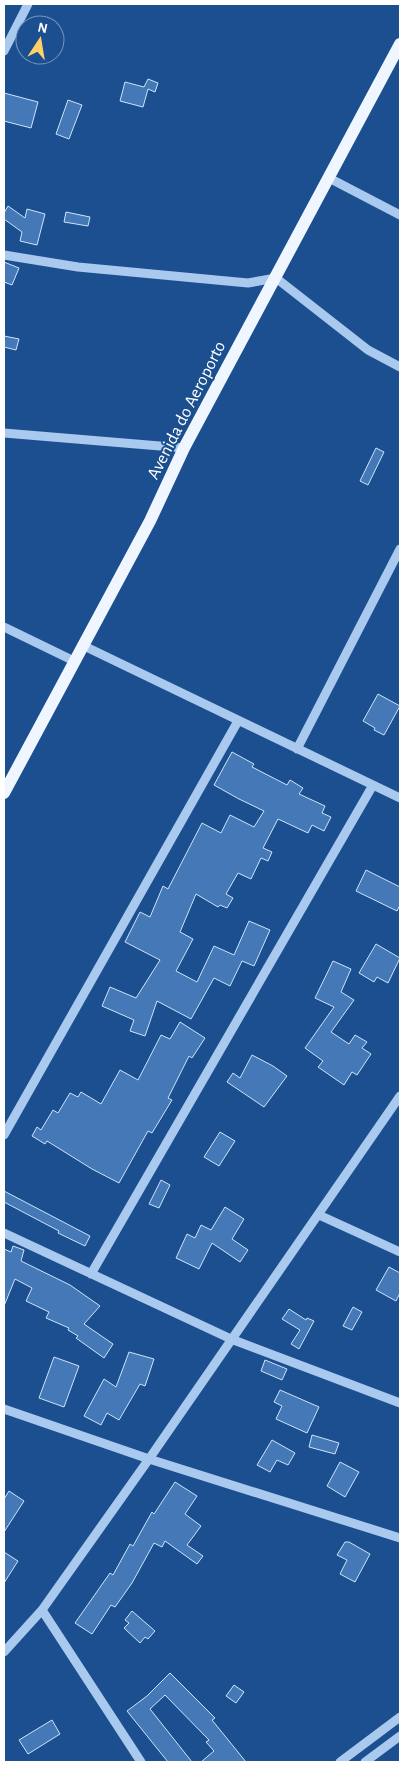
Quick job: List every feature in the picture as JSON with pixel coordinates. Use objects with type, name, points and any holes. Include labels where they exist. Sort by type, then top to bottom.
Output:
[{"type":"main road","name":"Avenida do Aeroporto","points":[[4,793],[150,521],[184,448],[400,46]]},
{"type":"street","points":[[4,51],[28,4]]},
{"type":"street","points":[[329,178],[400,215]]},
{"type":"street","points":[[4,255],[78,267],[248,283],[276,278],[368,350],[400,367]]},
{"type":"street","points":[[4,433],[184,448]]},
{"type":"street","points":[[297,749],[400,549]]},
{"type":"street","points":[[4,627],[74,661]]},
{"type":"street","points":[[82,646],[400,798]]},
{"type":"street","points":[[4,1135],[238,721]]},
{"type":"street","points":[[91,1274],[373,785]]},
{"type":"street","points":[[4,1652],[42,1610],[231,1339],[397,1106],[400,1096]]},
{"type":"street","points":[[319,1215],[400,1252]]},
{"type":"street","points":[[4,1233],[231,1339],[400,1403]]},
{"type":"street","points":[[4,1408],[149,1459],[400,1538]]},
{"type":"street","points":[[42,1610],[141,1762]]},
{"type":"street","points":[[340,1762],[400,1717]]},
{"type":"street","points":[[365,1762],[400,1736]]},
{"type":"building","points":[[148,79],[158,83],[155,92],[148,89],[143,107],[120,101],[125,82],[144,87]]},
{"type":"building","points":[[4,93],[38,102],[31,128],[4,121]]},
{"type":"building","points":[[68,100],[82,105],[69,139],[56,134]]},
{"type":"building","points":[[8,206],[25,218],[27,209],[45,214],[37,245],[20,241],[22,232],[4,219],[4,213]]},
{"type":"building","points":[[66,212],[90,217],[88,226],[64,222]]},
{"type":"building","points":[[4,262],[19,268],[12,285],[4,282]]},
{"type":"building","points":[[4,336],[19,339],[16,350],[4,347]]},
{"type":"building","points":[[376,448],[384,452],[368,485],[360,481]]},
{"type":"building","points":[[378,694],[400,706],[384,735],[363,721]]},
{"type":"building","points":[[232,752],[254,764],[252,767],[287,785],[290,780],[303,788],[299,794],[325,806],[322,813],[331,817],[324,831],[312,825],[308,833],[278,819],[263,848],[272,852],[268,861],[261,858],[251,879],[238,873],[226,894],[233,898],[227,908],[220,905],[218,907],[196,894],[180,932],[193,939],[176,971],[197,982],[214,946],[234,955],[249,921],[270,930],[254,966],[242,961],[230,986],[214,978],[191,1019],[157,1001],[145,1036],[130,1031],[134,1020],[102,1006],[110,987],[136,998],[160,960],[125,942],[140,912],[150,917],[163,886],[168,889],[202,823],[221,833],[230,815],[254,827],[264,811],[214,785]]},
{"type":"building","points":[[366,870],[400,887],[400,905],[397,911],[356,891]]},
{"type":"building","points":[[376,944],[400,958],[388,983],[377,977],[374,982],[359,973]]},
{"type":"building","points":[[333,961],[351,969],[341,992],[354,1000],[331,1032],[349,1044],[355,1035],[367,1042],[362,1048],[371,1054],[357,1075],[352,1072],[344,1085],[318,1067],[323,1061],[305,1048],[334,1007],[315,998]]},
{"type":"building","points":[[180,1022],[205,1038],[192,1058],[189,1056],[168,1098],[172,1100],[152,1133],[148,1131],[119,1183],[92,1169],[47,1141],[45,1144],[32,1136],[37,1127],[41,1130],[53,1110],[58,1113],[70,1093],[78,1097],[81,1092],[101,1104],[120,1070],[138,1080],[161,1035],[170,1039]]},
{"type":"building","points":[[252,1055],[287,1076],[264,1107],[227,1082],[233,1073],[240,1078]]},
{"type":"building","points":[[220,1132],[235,1141],[219,1166],[204,1157]]},
{"type":"building","points":[[161,1180],[170,1185],[159,1208],[149,1204]]},
{"type":"building","points":[[4,1191],[90,1236],[85,1246],[4,1202]]},
{"type":"building","points":[[225,1207],[244,1219],[232,1239],[248,1250],[240,1262],[212,1243],[199,1269],[176,1258],[187,1234],[195,1238],[201,1225],[211,1230]]},
{"type":"building","points":[[13,1246],[24,1250],[21,1261],[70,1285],[100,1306],[84,1324],[113,1344],[104,1358],[76,1338],[78,1336],[68,1330],[69,1328],[46,1318],[49,1312],[26,1301],[32,1288],[15,1279],[4,1306],[4,1249],[11,1252]]},
{"type":"building","points":[[389,1267],[400,1273],[400,1293],[396,1301],[376,1290]]},
{"type":"building","points":[[353,1307],[362,1312],[352,1330],[343,1326]]},
{"type":"building","points":[[289,1309],[306,1320],[307,1318],[314,1321],[299,1349],[291,1344],[300,1330],[282,1319]]},
{"type":"building","points":[[129,1352],[154,1359],[145,1386],[140,1384],[119,1420],[107,1413],[101,1425],[84,1416],[104,1379],[116,1387]]},
{"type":"building","points":[[54,1357],[79,1366],[64,1407],[39,1398]]},
{"type":"building","points":[[265,1360],[287,1369],[282,1380],[261,1371]]},
{"type":"building","points":[[280,1390],[319,1407],[307,1433],[276,1419],[282,1406],[274,1402]]},
{"type":"building","points":[[312,1435],[339,1443],[335,1454],[309,1447]]},
{"type":"building","points":[[272,1440],[295,1453],[288,1465],[277,1460],[270,1472],[257,1465]]},
{"type":"building","points":[[340,1462],[359,1472],[345,1497],[327,1486]]},
{"type":"building","points":[[175,1482],[197,1496],[185,1514],[201,1526],[187,1545],[203,1556],[197,1564],[165,1541],[162,1547],[154,1543],[132,1583],[115,1607],[111,1605],[92,1634],[75,1623],[110,1573],[113,1575],[130,1544],[133,1546],[152,1512],[154,1514]]},
{"type":"building","points":[[9,1491],[24,1501],[4,1532],[4,1499]]},
{"type":"building","points":[[345,1542],[349,1542],[370,1554],[355,1582],[340,1574],[347,1560],[337,1555]]},
{"type":"building","points":[[4,1552],[18,1561],[4,1583]]},
{"type":"building","points":[[132,1611],[155,1631],[148,1639],[145,1637],[140,1643],[124,1628],[129,1623],[125,1620]]},
{"type":"building","points":[[170,1673],[215,1718],[212,1720],[246,1762],[201,1762],[214,1751],[206,1742],[209,1740],[165,1695],[150,1709],[192,1762],[168,1762],[127,1711],[147,1696]]},
{"type":"building","points":[[234,1685],[244,1692],[236,1703],[226,1696]]},
{"type":"building","points":[[52,1720],[60,1734],[28,1754],[19,1740]]}]
